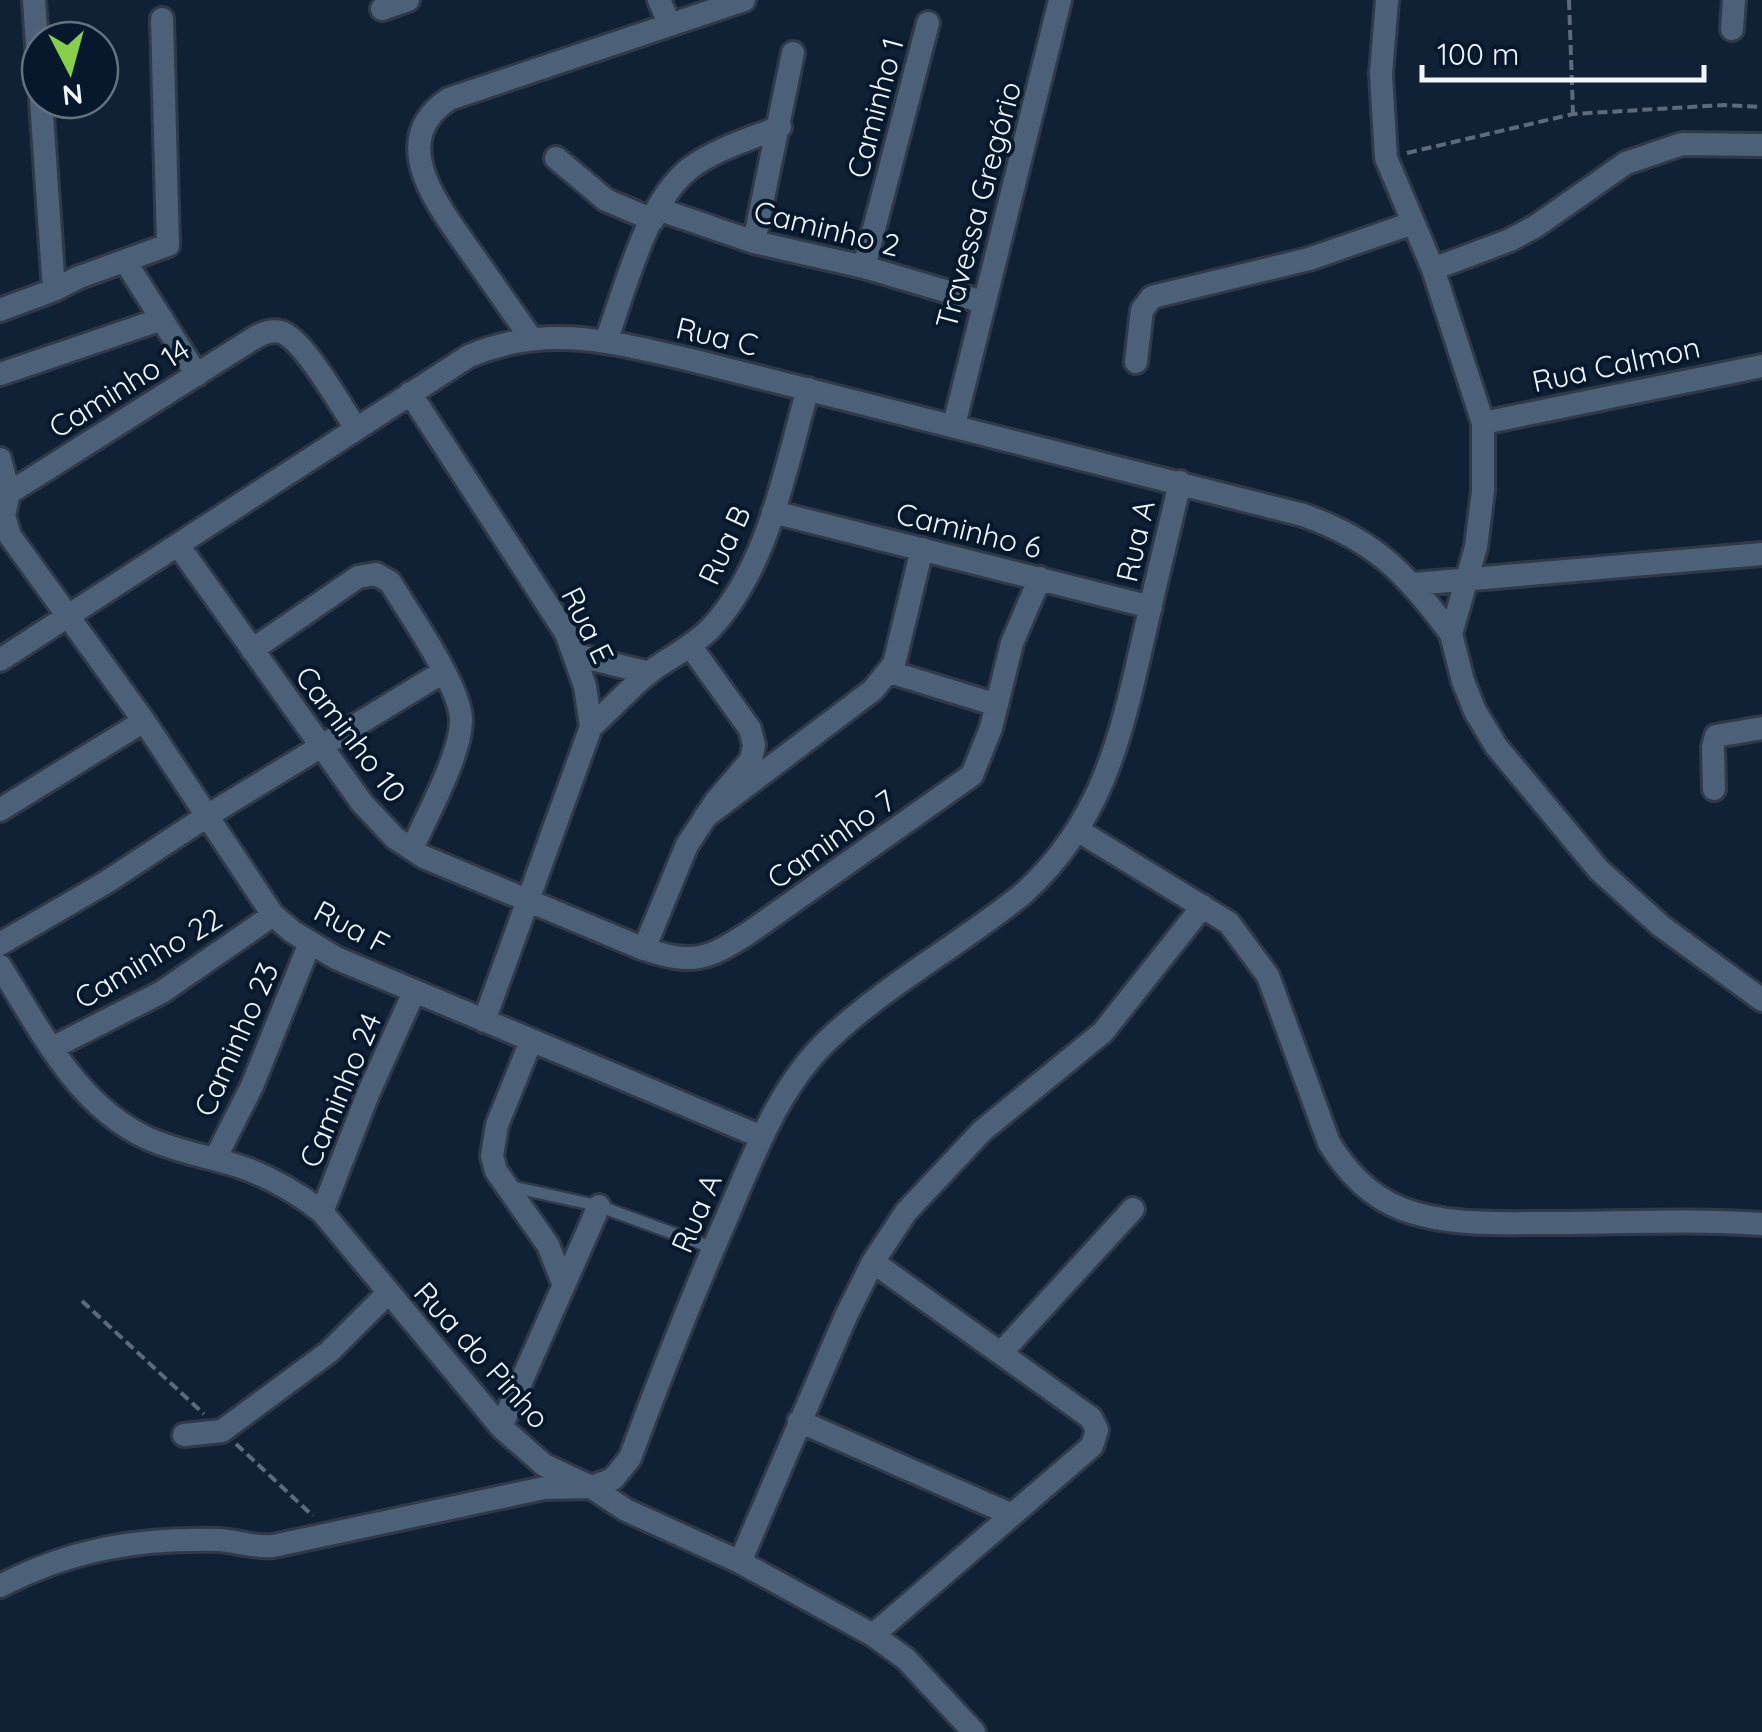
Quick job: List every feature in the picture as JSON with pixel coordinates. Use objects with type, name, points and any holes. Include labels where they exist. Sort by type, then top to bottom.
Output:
[{"type":"street","points":[[382,9],[408,0]]},
{"type":"street","points":[[660,0],[670,25]]},
{"type":"street","points":[[531,338],[430,194],[420,146],[426,118],[448,99],[744,0]]},
{"type":"street","name":"Travessa Gregório","points":[[954,425],[1060,0]]},
{"type":"street","points":[[1387,0],[1381,74],[1386,158],[1434,269],[1484,423],[1482,491],[1468,581],[1451,634],[1464,680],[1486,730],[1599,870],[1660,926],[1762,1000]]},
{"type":"street","points":[[1732,29],[1734,0]]},
{"type":"street","points":[[0,310],[162,249],[170,240],[162,19]]},
{"type":"street","name":"Caminho 1","points":[[864,267],[928,23]]},
{"type":"street","points":[[754,242],[793,53]]},
{"type":"street","points":[[42,120],[54,290]]},
{"type":"street","points":[[606,341],[655,214],[678,179],[697,164],[780,127]]},
{"type":"street","points":[[1434,269],[1523,233],[1600,178],[1639,158],[1682,144],[1762,145]]},
{"type":"street","name":"Caminho 2","points":[[556,158],[606,200],[982,302]]},
{"type":"street","points":[[1136,362],[1142,310],[1152,297],[1309,259],[1413,223]]},
{"type":"street","points":[[125,261],[197,375]]},
{"type":"street","points":[[0,374],[162,319]]},
{"type":"street","name":"Caminho 14","points":[[9,493],[262,334],[281,332],[297,343],[356,428]]},
{"type":"street","name":"Rua C","points":[[0,660],[469,356],[496,345],[531,338],[606,341],[1180,482],[1333,525],[1414,584],[1451,634]]},
{"type":"street","name":"Rua Calmon","points":[[1484,423],[1762,366]]},
{"type":"street","name":"Rua B","points":[[592,727],[649,673],[691,647],[738,592],[773,512],[808,389]]},
{"type":"street","name":"Rua E","points":[[410,393],[566,633],[585,686],[592,727]]},
{"type":"street","name":"Rua F","points":[[0,459],[9,493],[4,516],[10,536],[144,720],[273,915],[310,943],[414,992],[762,1137]]},
{"type":"street","name":"Rua A","points":[[591,1486],[613,1479],[630,1458],[664,1364],[762,1137],[788,1087],[828,1040],[1048,872],[1094,806],[1118,745],[1180,482]]},
{"type":"street","name":"Caminho 6","points":[[773,512],[1149,613]]},
{"type":"street","name":"Caminho 10","points":[[178,545],[319,746],[378,822],[412,849],[526,899]]},
{"type":"street","points":[[705,818],[873,690],[890,672],[922,549]]},
{"type":"street","points":[[1414,584],[1762,554]]},
{"type":"street","points":[[252,650],[358,576],[376,574],[390,582],[460,706],[461,720],[447,769],[412,849]]},
{"type":"street","name":"Caminho 7","points":[[526,899],[676,959],[689,960],[715,952],[850,864],[972,775],[980,762],[1012,643],[1038,585]]},
{"type":"street","points":[[644,949],[676,870],[705,818],[748,766],[754,745],[750,730],[691,647]]},
{"type":"street","points":[[576,655],[649,673]]},
{"type":"street","points":[[0,944],[106,883],[207,816],[443,672]]},
{"type":"street","points":[[890,672],[997,705]]},
{"type":"street","points":[[0,810],[144,720]]},
{"type":"street","points":[[484,1021],[592,727]]},
{"type":"street","points":[[1714,789],[1712,746],[1716,736],[1762,728]]},
{"type":"street","points":[[1079,831],[1229,923],[1268,976],[1329,1143],[1344,1167],[1369,1191],[1403,1209],[1472,1223],[1698,1220],[1762,1224]]},
{"type":"street","points":[[740,1562],[799,1421],[873,1262],[906,1212],[982,1131],[1103,1032],[1203,906]]},
{"type":"street","name":"Caminho 22","points":[[52,1048],[162,992],[273,915]]},
{"type":"street","name":"Caminho 23","points":[[215,1159],[252,1086],[310,943]]},
{"type":"street","name":"Rua do Pinho","points":[[0,966],[52,1048],[94,1100],[126,1128],[163,1145],[280,1183],[322,1212],[500,1427],[544,1465],[591,1486],[626,1510],[740,1562],[873,1635],[914,1667],[974,1732]]},
{"type":"street","name":"Caminho 24","points":[[322,1212],[368,1094],[414,992]]},
{"type":"street","points":[[531,1041],[493,1142],[492,1156],[496,1171],[548,1245],[562,1283]]},
{"type":"street","points":[[500,1427],[599,1206]]},
{"type":"street","points":[[1001,1353],[1133,1209]]},
{"type":"street","points":[[873,1262],[1091,1418],[1097,1430],[1092,1446],[873,1635]]},
{"type":"street","points":[[184,1435],[222,1430],[329,1352],[387,1294]]},
{"type":"street","points":[[799,1421],[1010,1514]]},
{"type":"street","points":[[0,1586],[58,1560],[111,1546],[223,1540],[273,1546],[544,1488],[591,1486]]},
{"type":"lane","points":[[505,1185],[599,1206],[714,1248]]},
{"type":"path","points":[[1569,0],[1573,114]]},
{"type":"path","points":[[1386,158],[1573,114],[1724,105],[1762,107]]}]
